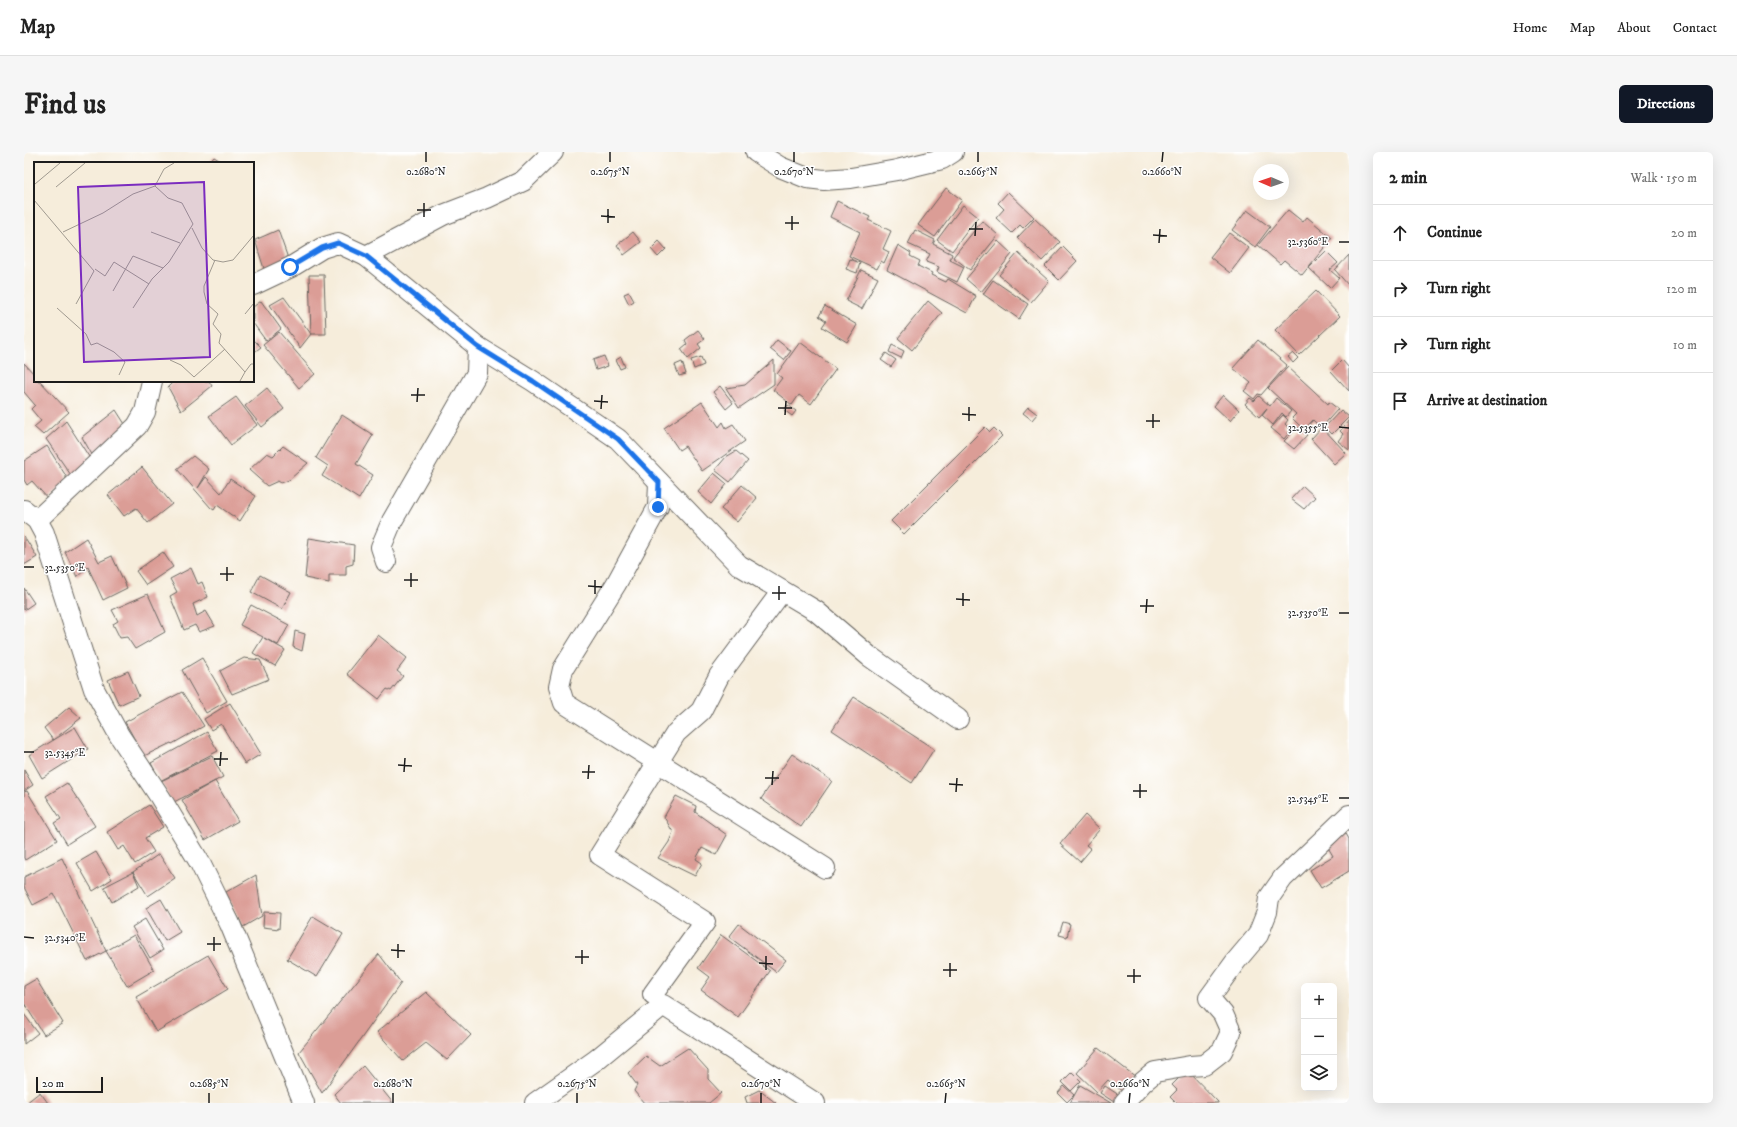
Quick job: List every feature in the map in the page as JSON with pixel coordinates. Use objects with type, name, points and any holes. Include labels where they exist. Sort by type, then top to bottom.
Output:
[{"type":"street","points":[[366,256],[443,215],[487,198],[523,181],[553,152]]},
{"type":"street","points":[[756,152],[787,170],[807,178],[824,180],[851,178],[897,170],[942,159],[953,152]]},
{"type":"street","points":[[254,285],[290,267],[322,248],[338,243],[366,256],[478,347],[533,381],[618,439],[739,565],[816,611],[869,656],[958,719]]},
{"type":"street","points":[[386,562],[381,547],[389,528],[477,373],[478,347]]},
{"type":"street","points":[[152,382],[145,412],[137,426],[30,515],[44,533],[94,689],[119,735],[160,797],[200,863],[230,924],[304,1103]]},
{"type":"street","points":[[659,482],[658,507],[616,584],[563,669],[559,687],[564,704],[825,868]]},
{"type":"street","points":[[652,994],[705,922],[600,855],[676,733],[701,711],[719,676],[782,591]]},
{"type":"street","points":[[1124,1103],[1143,1082],[1156,1072],[1204,1065],[1222,1051],[1231,1032],[1223,1014],[1209,998],[1236,961],[1258,935],[1268,912],[1269,898],[1283,878],[1349,815]]},
{"type":"street","points":[[535,1103],[596,1060],[663,1005],[815,1103]]},
{"type":"building","points":[[214,157],[222,162],[210,162]]},
{"type":"building","points":[[946,188],[962,200],[935,237],[918,225]]},
{"type":"building","points":[[1008,192],[1034,217],[1023,228],[1020,225],[1012,233],[996,218],[1004,209],[998,203]]},
{"type":"building","points":[[837,201],[870,217],[868,220],[891,231],[883,249],[889,252],[884,263],[881,261],[877,269],[849,256],[860,232],[830,217]]},
{"type":"building","points":[[963,205],[978,217],[952,251],[937,240]]},
{"type":"building","points":[[1247,210],[1270,227],[1255,247],[1232,230]]},
{"type":"building","points":[[1288,210],[1303,222],[1307,217],[1332,238],[1302,275],[1284,260],[1280,264],[1258,245]]},
{"type":"building","points":[[1035,219],[1060,242],[1042,261],[1017,238]]},
{"type":"building","points":[[982,221],[998,235],[970,270],[953,257]]},
{"type":"building","points":[[278,230],[291,267],[266,275],[255,240]]},
{"type":"building","points":[[915,230],[935,240],[933,244],[952,254],[950,260],[964,267],[957,282],[937,272],[939,267],[926,262],[930,254],[908,244]]},
{"type":"building","points":[[633,232],[641,242],[624,255],[617,245]]},
{"type":"building","points":[[1229,233],[1249,248],[1230,273],[1210,257]]},
{"type":"building","points":[[659,241],[666,249],[658,257],[651,249]]},
{"type":"building","points":[[998,241],[1012,254],[981,292],[966,279]]},
{"type":"building","points":[[898,245],[911,253],[910,256],[920,261],[918,266],[932,273],[931,275],[946,282],[948,279],[976,296],[967,313],[887,270]]},
{"type":"building","points":[[1063,247],[1077,261],[1059,280],[1045,266]]},
{"type":"building","points":[[1326,251],[1338,263],[1330,270],[1339,278],[1330,288],[1309,268]]},
{"type":"building","points":[[1018,253],[1049,281],[1031,302],[999,275]]},
{"type":"building","points":[[1349,255],[1349,286],[1335,270]]},
{"type":"building","points":[[850,259],[860,263],[857,273],[846,269]]},
{"type":"building","points":[[861,270],[878,278],[862,309],[846,301]]},
{"type":"building","points":[[309,275],[324,275],[326,334],[311,334]]},
{"type":"building","points":[[993,280],[1028,304],[1019,319],[983,294]]},
{"type":"building","points":[[1316,291],[1340,316],[1299,355],[1275,330]]},
{"type":"building","points":[[629,292],[634,301],[629,304],[624,294]]},
{"type":"building","points":[[284,297],[311,334],[300,348],[270,305]]},
{"type":"building","points":[[261,301],[281,329],[266,341],[254,324],[254,306]]},
{"type":"building","points":[[928,301],[942,313],[912,350],[898,338]]},
{"type":"building","points":[[825,306],[857,325],[847,342],[822,327],[826,321],[819,316]]},
{"type":"building","points":[[698,330],[705,339],[698,344],[701,348],[688,359],[681,349],[687,344],[685,340]]},
{"type":"building","points":[[279,332],[315,374],[299,388],[263,345]]},
{"type":"building","points":[[254,340],[261,347],[254,352]]},
{"type":"building","points":[[777,340],[791,351],[784,360],[770,349]]},
{"type":"building","points":[[1258,340],[1287,365],[1261,395],[1258,394],[1254,399],[1244,391],[1251,383],[1233,368]]},
{"type":"building","points":[[800,342],[836,369],[811,404],[799,395],[792,405],[773,390],[782,378],[777,374]]},
{"type":"building","points":[[892,345],[904,351],[901,358],[889,352]]},
{"type":"building","points":[[886,353],[896,360],[891,367],[881,360]]},
{"type":"building","points":[[1293,353],[1298,358],[1293,363],[1288,357]]},
{"type":"building","points":[[604,356],[608,366],[596,370],[593,360]]},
{"type":"building","points":[[621,357],[625,367],[620,369],[616,360]]},
{"type":"building","points":[[701,357],[704,365],[694,369],[691,360]]},
{"type":"building","points":[[774,360],[774,384],[739,408],[726,388],[745,385]]},
{"type":"building","points":[[1342,360],[1349,368],[1349,391],[1331,371]]},
{"type":"building","points":[[682,362],[686,374],[679,376],[675,365]]},
{"type":"building","points":[[24,363],[34,374],[34,382],[41,382],[69,412],[43,435],[34,427],[41,421],[31,409],[35,405],[24,392]]},
{"type":"building","points":[[1288,367],[1328,404],[1329,402],[1338,409],[1321,428],[1313,420],[1304,430],[1292,418],[1296,414],[1268,388]]},
{"type":"building","points":[[173,382],[210,382],[212,386],[181,411],[168,387]]},
{"type":"building","points":[[720,386],[733,403],[726,409],[713,392]]},
{"type":"building","points":[[267,388],[284,409],[262,427],[245,406]]},
{"type":"building","points":[[1223,395],[1239,410],[1230,421],[1214,406]]},
{"type":"building","points":[[1259,396],[1270,406],[1276,398],[1291,411],[1286,417],[1282,413],[1273,425],[1262,415],[1267,408],[1259,417],[1245,404],[1250,398],[1254,401]]},
{"type":"building","points":[[236,397],[257,425],[231,445],[209,416]]},
{"type":"building","points":[[702,402],[719,427],[723,422],[726,428],[733,424],[745,441],[702,471],[685,446],[679,450],[664,428]]},
{"type":"building","points":[[788,405],[796,411],[792,416],[784,410]]},
{"type":"building","points":[[1028,407],[1037,414],[1032,420],[1023,413]]},
{"type":"building","points":[[116,410],[130,432],[95,460],[82,437]]},
{"type":"building","points":[[1341,410],[1349,417],[1332,434],[1325,427]]},
{"type":"building","points":[[342,415],[373,435],[356,464],[373,475],[359,499],[322,476],[328,466],[316,458]]},
{"type":"building","points":[[1283,415],[1288,420],[1285,424],[1291,430],[1284,439],[1271,428]]},
{"type":"building","points":[[1349,420],[1349,450],[1338,441],[1343,434],[1340,431]]},
{"type":"building","points":[[66,421],[93,463],[73,478],[46,439]]},
{"type":"building","points":[[985,427],[990,432],[994,428],[1002,436],[904,534],[891,521]]},
{"type":"building","points":[[1298,427],[1307,435],[1294,449],[1284,441]]},
{"type":"building","points":[[1322,427],[1346,453],[1334,464],[1311,439]]},
{"type":"building","points":[[47,446],[66,476],[66,483],[49,500],[32,481],[27,485],[24,480],[24,461]]},
{"type":"building","points":[[283,446],[308,463],[289,480],[281,483],[278,481],[267,486],[249,470],[267,453],[273,456]]},
{"type":"building","points":[[736,451],[748,461],[730,482],[715,470],[726,457]]},
{"type":"building","points":[[193,456],[209,469],[198,488],[206,477],[221,493],[230,479],[256,496],[240,521],[217,505],[214,510],[211,508],[177,469]]},
{"type":"building","points":[[142,467],[172,504],[148,523],[136,508],[124,516],[108,495]]},
{"type":"building","points":[[714,473],[727,484],[711,504],[698,492]]},
{"type":"building","points":[[742,485],[757,498],[737,522],[721,509]]},
{"type":"building","points":[[1303,486],[1315,497],[1304,509],[1291,499]]},
{"type":"building","points":[[24,536],[37,557],[24,565]]},
{"type":"building","points":[[86,538],[99,562],[112,556],[127,588],[103,600],[88,567],[77,577],[65,552]]},
{"type":"building","points":[[309,538],[354,545],[353,564],[346,566],[346,575],[329,575],[329,583],[305,578]]},
{"type":"building","points":[[163,552],[173,567],[146,585],[136,571]]},
{"type":"building","points":[[191,568],[198,584],[202,582],[208,597],[193,604],[197,616],[206,611],[215,626],[199,632],[195,625],[184,630],[170,596],[177,592],[170,579]]},
{"type":"building","points":[[260,575],[291,592],[282,609],[251,592]]},
{"type":"building","points":[[24,588],[34,603],[24,610]]},
{"type":"building","points":[[148,594],[165,632],[135,649],[127,637],[120,638],[113,624],[118,621],[112,610]]},
{"type":"building","points":[[251,605],[289,625],[278,645],[264,638],[285,650],[275,666],[253,653],[263,637],[240,625]]},
{"type":"building","points":[[295,631],[305,634],[302,651],[293,647]]},
{"type":"building","points":[[378,635],[407,658],[397,671],[403,676],[391,691],[387,689],[379,699],[347,674]]},
{"type":"building","points":[[202,658],[227,701],[206,713],[182,670]]},
{"type":"building","points":[[244,658],[260,660],[269,679],[232,694],[220,671]]},
{"type":"building","points":[[128,671],[139,696],[119,705],[108,680]]},
{"type":"building","points":[[182,692],[204,726],[172,744],[171,743],[144,756],[125,722]]},
{"type":"building","points":[[854,697],[934,749],[912,783],[832,730]]},
{"type":"building","points":[[230,703],[261,754],[245,764],[221,724],[211,730],[204,719]]},
{"type":"building","points":[[69,707],[81,718],[53,740],[44,728]]},
{"type":"building","points":[[75,727],[88,749],[42,778],[29,755]]},
{"type":"building","points":[[207,732],[218,751],[160,781],[151,763]]},
{"type":"building","points":[[792,754],[832,781],[801,827],[761,799]]},
{"type":"building","points":[[212,756],[223,777],[172,803],[161,781]]},
{"type":"building","points":[[24,770],[33,785],[24,791]]},
{"type":"building","points":[[215,781],[238,821],[205,840],[182,800]]},
{"type":"building","points":[[67,783],[95,826],[67,844],[54,823],[61,819],[46,796]]},
{"type":"building","points":[[27,791],[57,840],[25,860],[24,792]]},
{"type":"building","points":[[676,796],[696,806],[695,812],[727,835],[716,855],[702,848],[696,859],[702,863],[695,876],[658,858],[669,842],[673,832],[664,817]]},
{"type":"building","points":[[149,805],[163,827],[145,838],[154,852],[135,864],[124,846],[118,850],[107,832]]},
{"type":"building","points":[[1085,815],[1100,829],[1086,845],[1091,849],[1080,862],[1060,844]]},
{"type":"building","points":[[1345,832],[1349,839],[1349,871],[1321,888],[1310,870],[1333,856],[1326,844]]},
{"type":"building","points":[[96,852],[112,879],[93,891],[77,863]]},
{"type":"building","points":[[159,854],[175,878],[148,896],[133,872]]},
{"type":"building","points":[[62,858],[106,951],[87,961],[54,894],[33,905],[24,887],[24,877]]},
{"type":"building","points":[[133,872],[139,886],[112,902],[104,887]]},
{"type":"building","points":[[256,875],[262,916],[243,927],[226,892]]},
{"type":"building","points":[[161,899],[180,932],[165,941],[146,908]]},
{"type":"building","points":[[264,912],[280,913],[279,929],[263,927]]},
{"type":"building","points":[[313,916],[343,934],[317,977],[287,959]]},
{"type":"building","points":[[145,919],[163,950],[150,958],[132,927]]},
{"type":"building","points":[[1063,922],[1070,924],[1067,937],[1059,935]]},
{"type":"building","points":[[739,924],[786,960],[776,972],[729,937]]},
{"type":"building","points":[[134,935],[154,970],[127,986],[106,951]]},
{"type":"building","points":[[721,935],[770,971],[738,1017],[701,990],[710,977],[698,968]]},
{"type":"building","points":[[379,954],[401,983],[322,1093],[299,1052]]},
{"type":"building","points":[[208,955],[228,989],[156,1032],[136,997]]},
{"type":"building","points":[[36,979],[63,1023],[44,1035],[24,1003],[24,986]]},
{"type":"building","points":[[426,992],[471,1035],[447,1060],[426,1043],[403,1061],[377,1032]]},
{"type":"building","points":[[24,1014],[38,1033],[24,1044]]},
{"type":"building","points":[[688,1048],[708,1070],[708,1079],[721,1093],[709,1103],[644,1103],[634,1091],[637,1085],[628,1073],[646,1056],[660,1066]]},
{"type":"building","points":[[1098,1048],[1136,1077],[1123,1092],[1108,1080],[1097,1092],[1077,1073]]},
{"type":"building","points":[[363,1066],[393,1103],[341,1103],[334,1094]]},
{"type":"building","points":[[1187,1070],[1218,1103],[1176,1103],[1170,1097],[1177,1090],[1172,1085]]},
{"type":"building","points":[[1072,1072],[1081,1081],[1071,1091],[1062,1082]]},
{"type":"building","points":[[1080,1085],[1111,1103],[1070,1103]]},
{"type":"building","points":[[1064,1086],[1074,1095],[1067,1102],[1058,1093]]},
{"type":"building","points":[[1105,1086],[1119,1095],[1114,1102],[1100,1093]]},
{"type":"building","points":[[759,1090],[776,1103],[747,1103],[745,1097]]},
{"type":"building","points":[[40,1092],[48,1103],[26,1103]]},
{"type":"route","points":[[290,267],[322,248],[338,243],[366,256],[478,347],[533,381],[618,439],[659,482],[658,507]]}]
